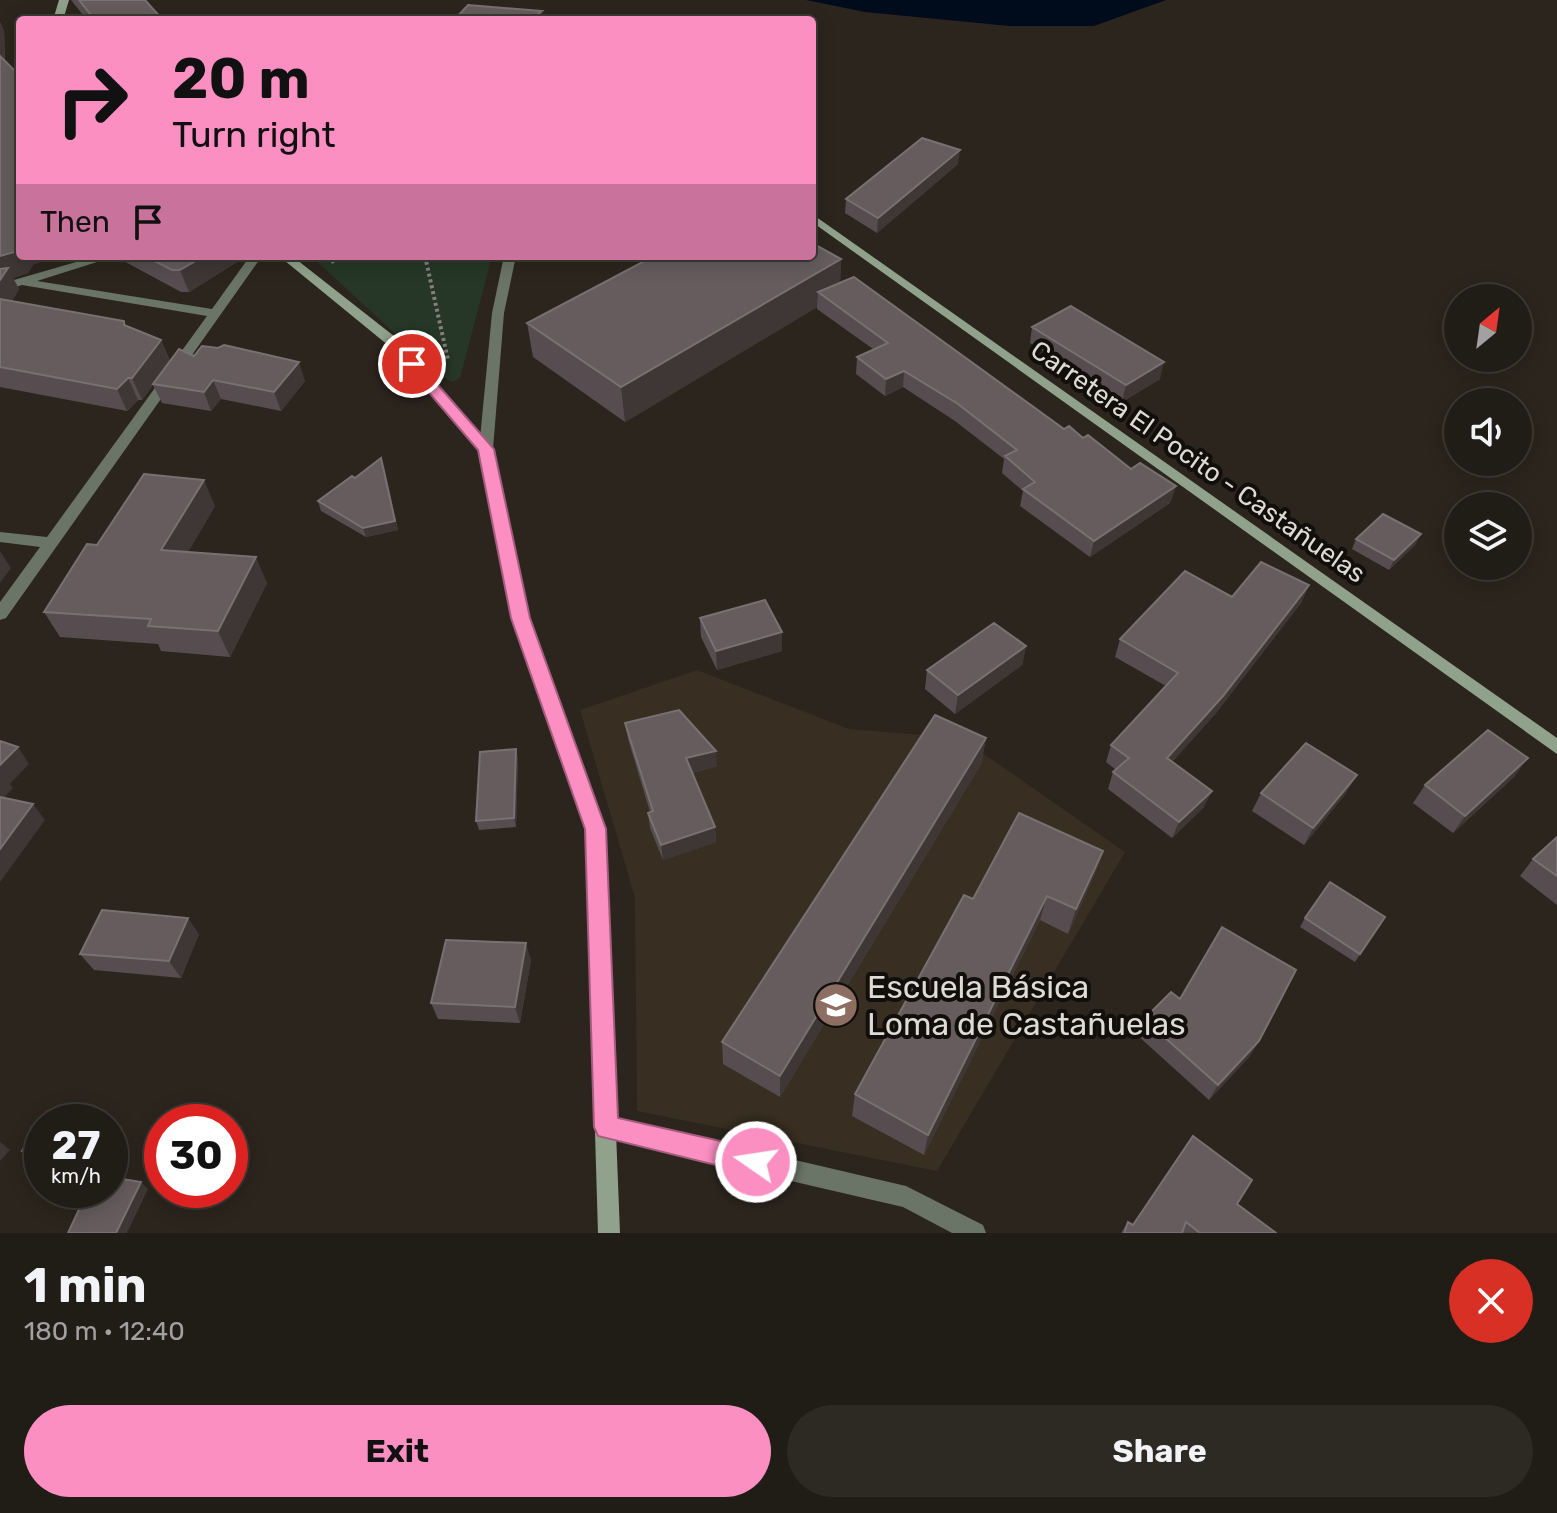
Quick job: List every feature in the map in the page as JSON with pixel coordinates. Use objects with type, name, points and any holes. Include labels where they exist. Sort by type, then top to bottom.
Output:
[{"type":"main road","name":"Carretera El Pocito - Castañuelas","points":[[816,220],[1557,747]]},
{"type":"main road","points":[[290,260],[394,343],[486,449],[521,618],[595,829],[609,1233]]},
{"type":"street","points":[[0,288],[27,283],[98,260]]},
{"type":"street","points":[[0,614],[253,260]]},
{"type":"street","points":[[486,449],[498,313],[509,260]]},
{"type":"street","points":[[27,283],[215,313]]},
{"type":"street","points":[[0,537],[51,543]]},
{"type":"street","points":[[607,1127],[906,1197],[975,1233]]},
{"type":"path","points":[[426,260],[450,368]]},
{"type":"shaded area","name":"Escuela Básica Loma de Castañuelas","points":[[697,670],[849,729],[961,738],[1125,852],[937,1171],[637,1111],[635,898],[580,710]]},
{"type":"green space","points":[[315,260],[491,260],[460,378],[453,382],[443,378]]},
{"type":"water","points":[[806,0],[1166,0],[1094,26],[1009,26],[865,12]]},
{"type":"building","points":[[79,0],[145,0],[159,16],[92,16]]},
{"type":"building","points":[[468,5],[542,11],[535,16],[458,16]]},
{"type":"building","points":[[0,56],[16,72],[16,252],[0,256]]},
{"type":"building","points":[[922,138],[960,150],[878,218],[846,199]]},
{"type":"building","points":[[816,245],[841,259],[621,387],[527,323],[646,260],[816,260]]},
{"type":"building","points":[[153,260],[197,260],[180,270],[172,270]]},
{"type":"building","points":[[8,268],[0,280],[0,269]]},
{"type":"building","points":[[854,277],[1064,429],[1069,426],[1083,438],[1088,435],[1131,469],[1140,463],[1176,486],[1094,541],[1023,489],[1035,482],[1005,456],[1017,450],[958,404],[904,371],[886,379],[857,357],[888,343],[818,292]]},
{"type":"building","points":[[0,299],[124,321],[124,325],[161,340],[132,378],[117,389],[0,367]]},
{"type":"building","points":[[1071,306],[1164,362],[1126,385],[1032,327]]},
{"type":"building","points":[[224,345],[299,362],[274,392],[213,380],[204,392],[153,384],[179,349],[194,356],[202,346],[218,348]]},
{"type":"building","points":[[381,458],[395,521],[363,528],[318,501],[352,476],[355,478]]},
{"type":"building","points":[[144,474],[204,480],[161,550],[256,557],[218,631],[148,626],[151,619],[44,612],[87,544],[97,545]]},
{"type":"building","points":[[1383,514],[1421,534],[1394,560],[1356,539]]},
{"type":"building","points":[[1261,562],[1309,585],[1223,696],[1167,758],[1212,791],[1179,822],[1113,772],[1129,758],[1111,745],[1178,673],[1120,639],[1185,571],[1232,597]]},
{"type":"building","points":[[765,600],[782,632],[716,651],[700,618]]},
{"type":"building","points":[[994,623],[1026,646],[958,695],[927,670]]},
{"type":"building","points":[[679,710],[716,751],[686,758],[715,827],[661,845],[648,813],[653,811],[625,723]]},
{"type":"building","points":[[935,715],[986,738],[780,1076],[722,1042]]},
{"type":"building","points":[[1488,730],[1528,758],[1465,816],[1425,785]]},
{"type":"building","points":[[0,741],[18,747],[0,765]]},
{"type":"building","points":[[1306,743],[1357,775],[1313,828],[1261,793]]},
{"type":"building","points":[[516,749],[514,818],[476,821],[480,752]]},
{"type":"building","points":[[0,797],[33,804],[0,849]]},
{"type":"building","points":[[1019,813],[1103,851],[1076,909],[1047,896],[928,1135],[855,1094],[964,895],[973,899]]},
{"type":"building","points":[[1557,837],[1557,876],[1533,859]]},
{"type":"building","points":[[1330,882],[1385,917],[1360,954],[1305,918]]},
{"type":"building","points":[[102,910],[188,918],[169,961],[80,954]]},
{"type":"building","points":[[1222,927],[1296,970],[1259,1041],[1218,1085],[1144,1019],[1171,992],[1180,999]]},
{"type":"building","points":[[446,940],[526,943],[515,1007],[431,1003]]},
{"type":"building","points":[[1193,1136],[1252,1180],[1237,1204],[1276,1233],[1200,1233],[1186,1222],[1182,1233],[1124,1233],[1128,1222],[1133,1225]]},
{"type":"building","points":[[128,1180],[141,1182],[116,1233],[68,1233],[80,1208],[128,1208]]},
{"type":"place","name":"Escuela Básica Loma de Castañuelas","points":[[836,1005]]},
{"type":"route","points":[[412,364],[486,449],[521,618],[595,829],[607,1127],[756,1162]]}]
